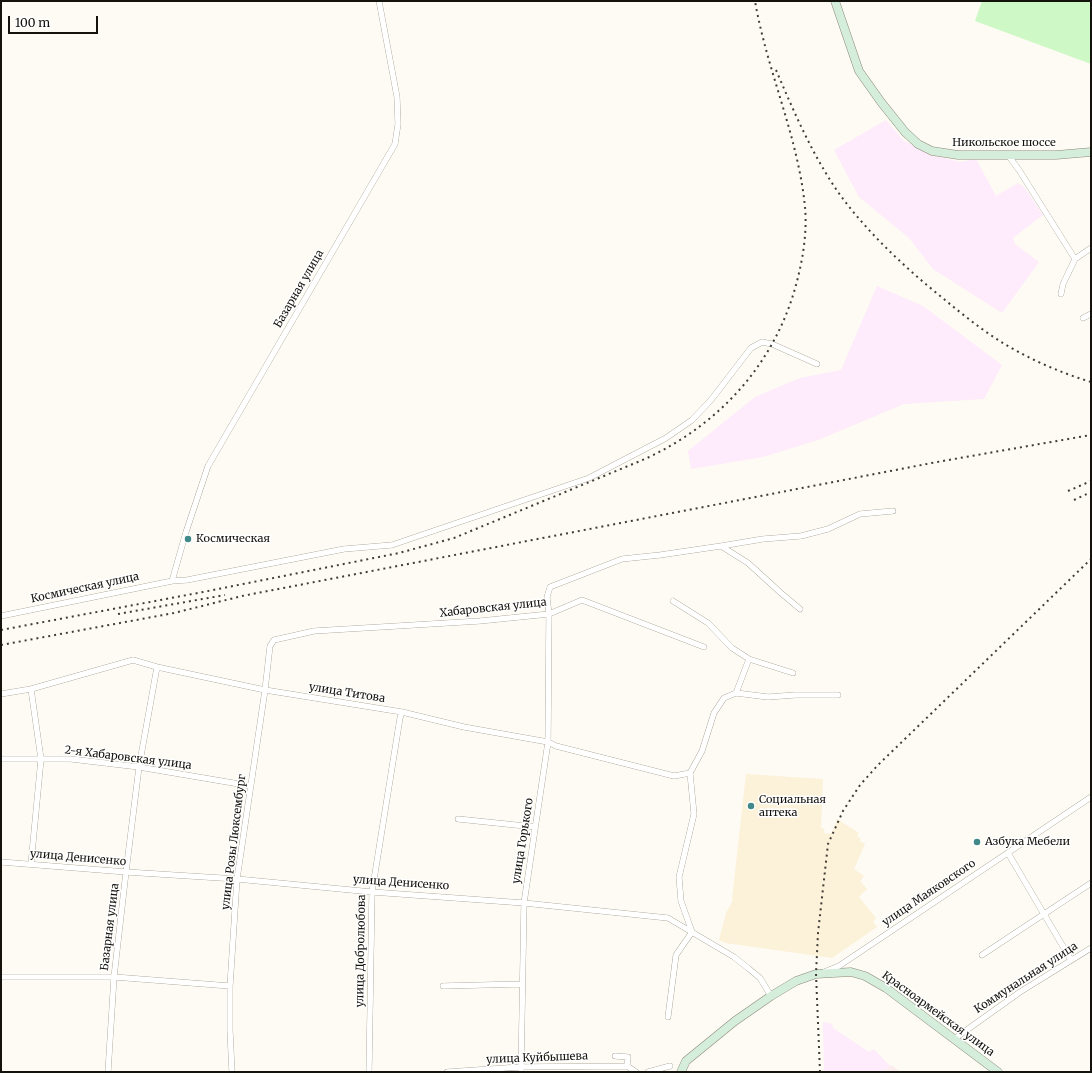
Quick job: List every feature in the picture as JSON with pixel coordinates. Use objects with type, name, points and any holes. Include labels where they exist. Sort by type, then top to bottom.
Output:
[{"type":"street","name":"Базарная улица","points":[[172,581],[186,532],[208,466],[395,144],[398,124],[397,97],[379,1]]},
{"type":"street","name":"Никольское шоссе","points":[[835,1],[860,70],[881,102],[905,132],[918,144],[932,151],[958,155],[1056,155],[1091,152]]},
{"type":"street","points":[[1008,155],[1019,170],[1075,260]]},
{"type":"street","points":[[1061,294],[1063,284],[1075,260],[1091,248]]},
{"type":"street","points":[[1083,318],[1091,314]]},
{"type":"street","name":"Космическая улица","points":[[1,616],[172,581],[187,580],[344,549],[392,545],[589,478],[666,438],[692,420],[712,400],[751,348],[762,342],[772,344],[817,364]]},
{"type":"street","points":[[721,546],[763,539],[800,536],[828,529],[860,514],[893,511]]},
{"type":"street","points":[[721,546],[748,563],[800,609]]},
{"type":"street","name":"улица Горького","points":[[520,1070],[524,902],[548,742],[549,614],[547,597],[550,587],[605,567],[622,559],[721,546]]},
{"type":"street","name":"Хабаровская улица","points":[[274,640],[314,631],[480,621],[549,614],[582,600],[704,647]]},
{"type":"street","points":[[673,601],[708,623],[732,648],[749,659],[793,672]]},
{"type":"street","name":"улица Розы Люксембург","points":[[232,1072],[230,986],[237,879],[266,690],[270,646],[274,640]]},
{"type":"street","points":[[736,693],[749,659]]},
{"type":"street","name":"улица Титова","points":[[1,694],[31,689],[133,660],[157,667],[266,690],[402,712],[464,727],[548,742],[556,746],[674,776],[690,773]]},
{"type":"street","name":"Базарная улица","points":[[108,1072],[114,976],[126,872],[139,767],[157,667]]},
{"type":"street","points":[[31,689],[41,759],[31,864]]},
{"type":"street","points":[[668,1017],[676,955],[692,932],[681,901],[679,877],[694,814],[690,773],[702,751],[714,714],[724,698],[736,693],[768,697],[795,694],[838,695]]},
{"type":"street","name":"улица Добролюбова","points":[[369,1072],[372,892],[402,712]]},
{"type":"street","name":"2-я Хабаровская улица","points":[[1,759],[72,759],[139,767],[251,786]]},
{"type":"street","name":"улица Маяковского","points":[[816,974],[839,966],[1091,797]]},
{"type":"street","points":[[458,819],[535,827]]},
{"type":"street","points":[[1008,853],[1071,960]]},
{"type":"street","name":"улица Денисенко","points":[[1,862],[237,879],[372,892],[524,902],[668,918],[734,957],[760,978],[771,996]]},
{"type":"street","points":[[982,955],[1091,883]]},
{"type":"street","name":"Коммунальная улица","points":[[954,1039],[1020,992],[1091,948]]},
{"type":"street","name":"Красноармейская улица","points":[[681,1072],[686,1061],[735,1021],[796,981],[816,974],[851,972],[865,976],[886,988],[998,1072]]},
{"type":"street","points":[[1,977],[114,976],[230,986]]},
{"type":"street","points":[[443,986],[522,984]]},
{"type":"street","points":[[615,1056],[628,1057],[627,1066],[636,1072]]},
{"type":"street","name":"улица Куйбышева","points":[[447,1072],[627,1066]]},
{"type":"street","points":[[648,1072],[670,1066]]},
{"type":"shaded area","points":[[886,120],[903,140],[928,154],[960,162],[976,159],[996,196],[1018,183],[1024,187],[1043,215],[1013,238],[1015,244],[1039,262],[1002,313],[933,269],[909,238],[859,197],[834,150]]},
{"type":"shaded area","points":[[877,286],[923,306],[1002,365],[984,399],[904,404],[818,440],[763,457],[691,469],[688,451],[755,397],[800,378],[841,370]]},
{"type":"shaded area","points":[[746,774],[823,779],[821,828],[824,829],[825,834],[832,833],[837,819],[859,833],[857,836],[861,839],[860,841],[865,844],[854,869],[864,876],[860,881],[867,889],[859,897],[876,918],[873,922],[877,927],[832,958],[725,943],[719,940],[726,913],[733,900]]},
{"type":"shaded area","points":[[823,1022],[832,1024],[833,1028],[869,1052],[874,1049],[890,1066],[881,1072],[824,1072]]},
{"type":"shaded area","points":[[892,1065],[900,1072],[881,1072],[890,1066]]},
{"type":"green space","points":[[982,1],[1091,1],[1091,64],[975,21]]},
{"type":"railway","points":[[1,630],[399,553],[454,538],[645,459],[673,444],[699,427],[723,407],[744,384],[762,360],[778,333],[790,304],[799,273],[804,248],[806,215],[796,155],[760,27],[755,1]]},
{"type":"railway","points":[[776,70],[804,132],[829,178],[858,218],[892,253],[944,299],[995,338],[1042,363],[1066,374],[1091,382]]},
{"type":"railway","points":[[1,645],[174,613],[242,596],[937,462],[1091,435]]},
{"type":"railway","points":[[1068,491],[1091,481]]},
{"type":"railway","points":[[1074,500],[1091,492]]},
{"type":"railway","points":[[820,1072],[816,974],[818,933],[828,844],[843,811],[860,785],[878,765],[1091,559]]},
{"type":"railway","points":[[118,614],[225,595]]},
{"type":"place","name":"Космическая","points":[[188,539]]},
{"type":"place","name":"Социальная аптека","points":[[751,806]]},
{"type":"place","name":"Азбука Мебели","points":[[977,842]]}]
